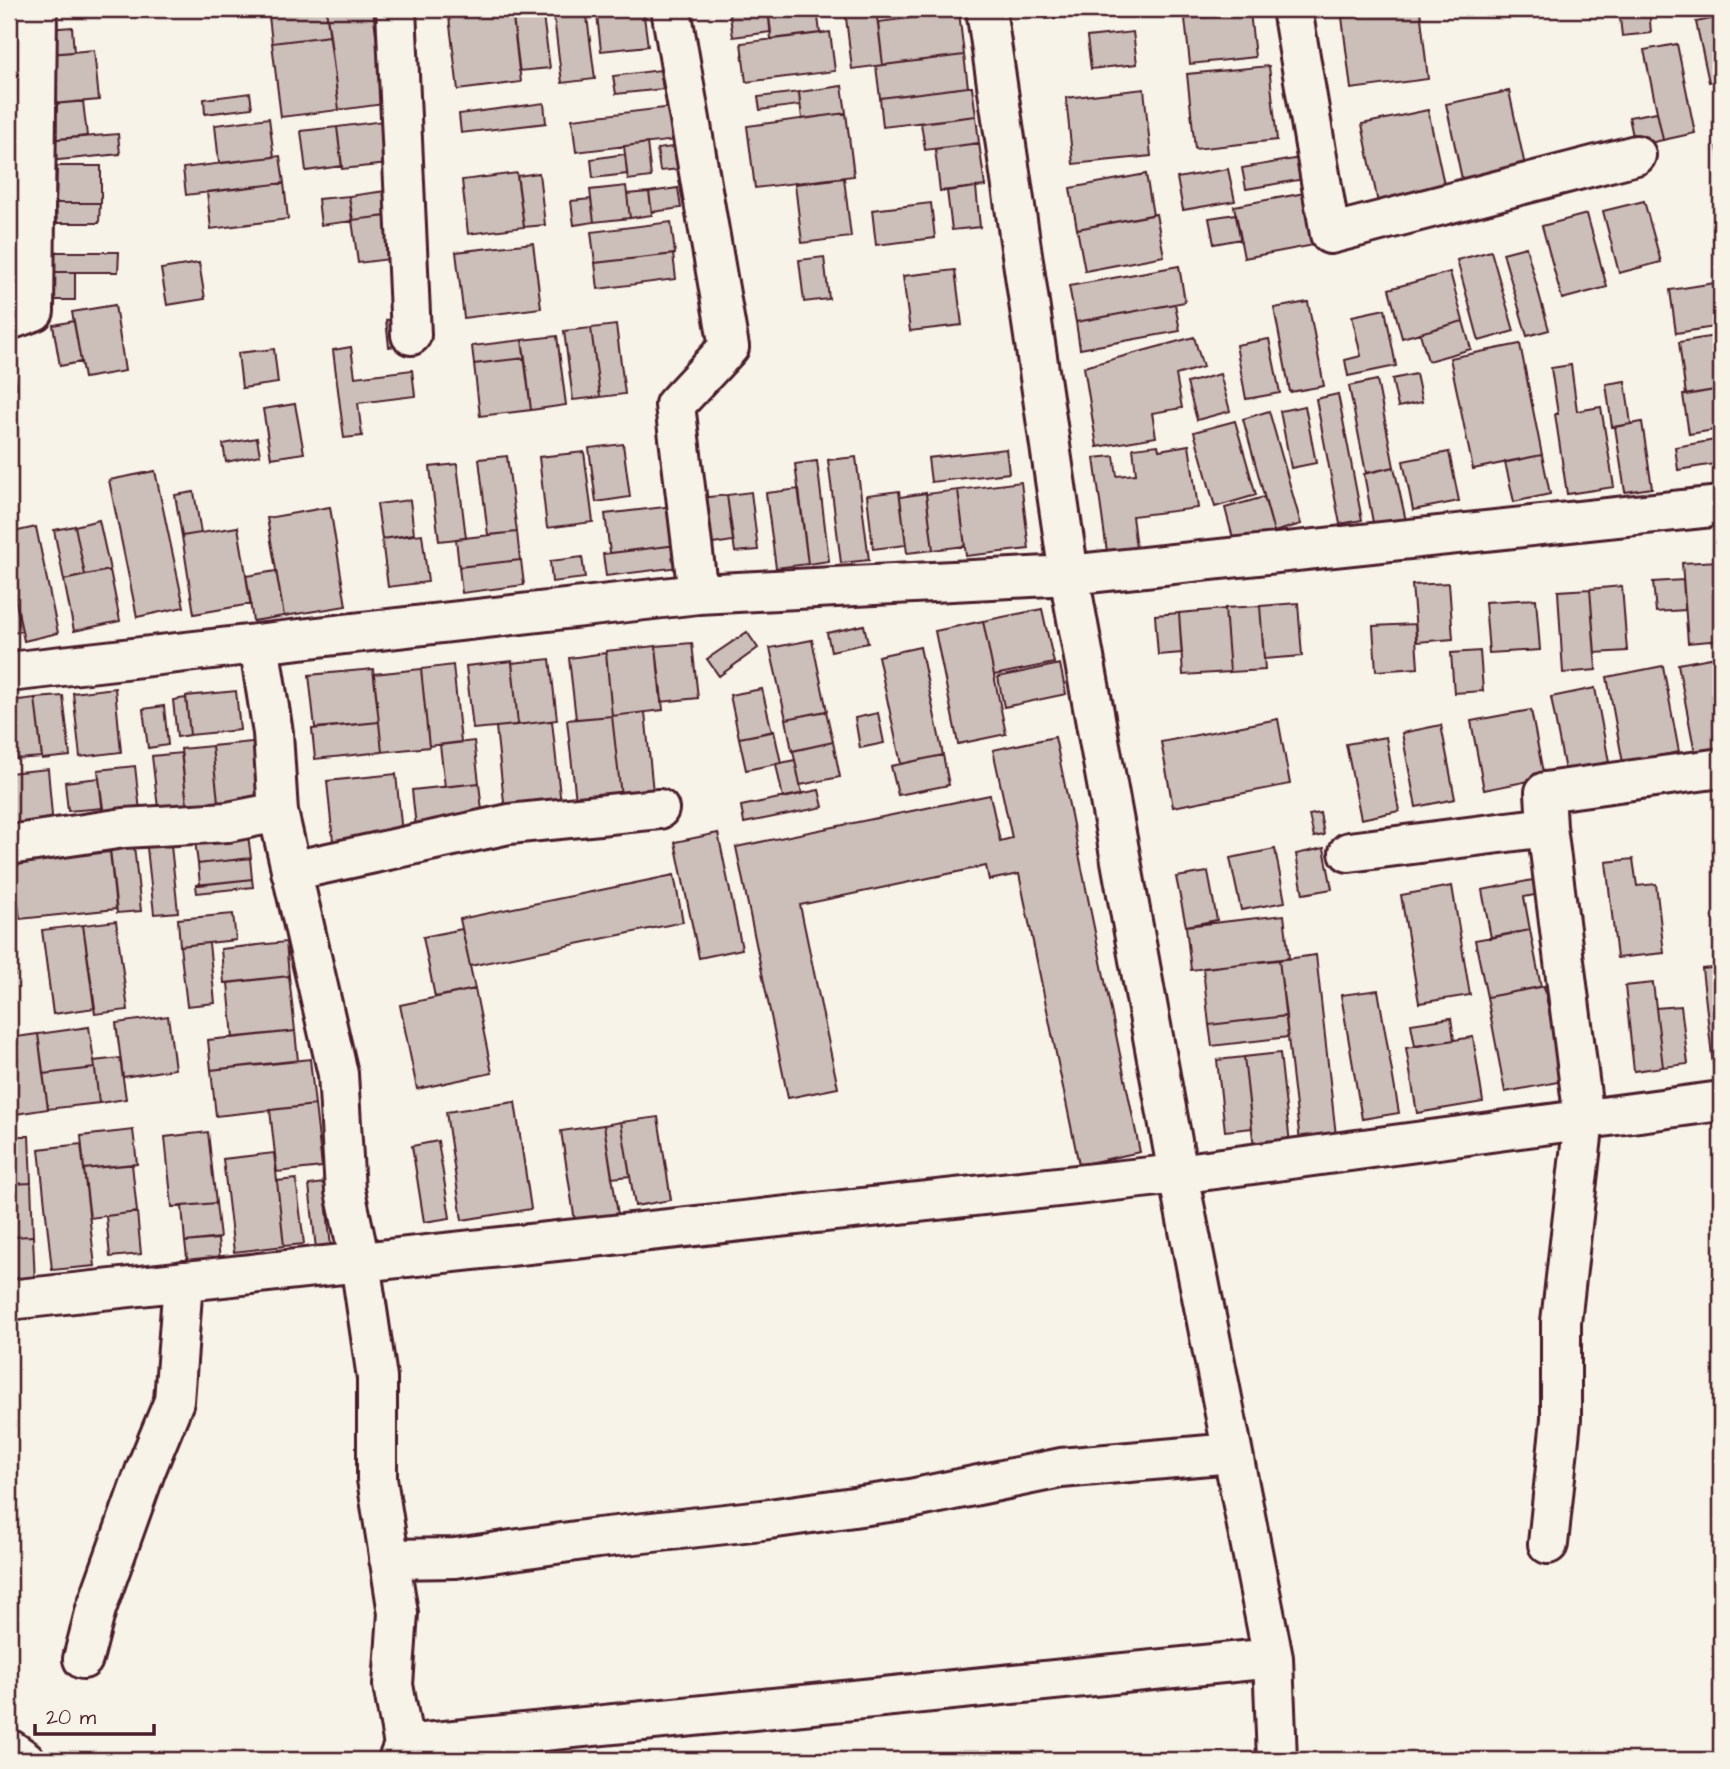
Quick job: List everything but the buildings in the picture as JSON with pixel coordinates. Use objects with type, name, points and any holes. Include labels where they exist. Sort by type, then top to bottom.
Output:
[{"type":"street","points":[[9,320],[34,311],[37,9]]},
{"type":"street","points":[[396,9],[411,335]]},
{"type":"street","points":[[671,9],[729,347],[675,405],[698,594]]},
{"type":"street","points":[[986,9],[1069,575],[1178,1174],[1273,1658],[1277,1760]]},
{"type":"street","points":[[1292,9],[1330,234],[1636,155]]},
{"type":"street","points":[[9,672],[698,594],[1069,575],[1721,506]]},
{"type":"street","points":[[259,645],[273,733],[278,812],[338,1074],[345,1191],[360,1262],[377,1378],[377,1479],[398,1613],[393,1685],[401,1753],[1273,1658]]},
{"type":"street","points":[[1548,1544],[1561,1419],[1561,1322],[1584,1119],[1547,827],[1545,792],[1721,768]]},
{"type":"street","points":[[291,871],[509,824],[659,809]]},
{"type":"street","points":[[9,845],[124,828],[228,822],[278,812]]},
{"type":"street","points":[[1349,852],[1547,827]]},
{"type":"street","points":[[9,1300],[1178,1174],[1721,1101]]},
{"type":"street","points":[[83,1659],[96,1609],[146,1469],[174,1401],[183,1281]]},
{"type":"street","points":[[389,1559],[455,1558],[598,1538],[762,1520],[910,1499],[1061,1468],[1231,1453]]},
{"type":"street","points":[[9,1749],[25,1760]]}]
